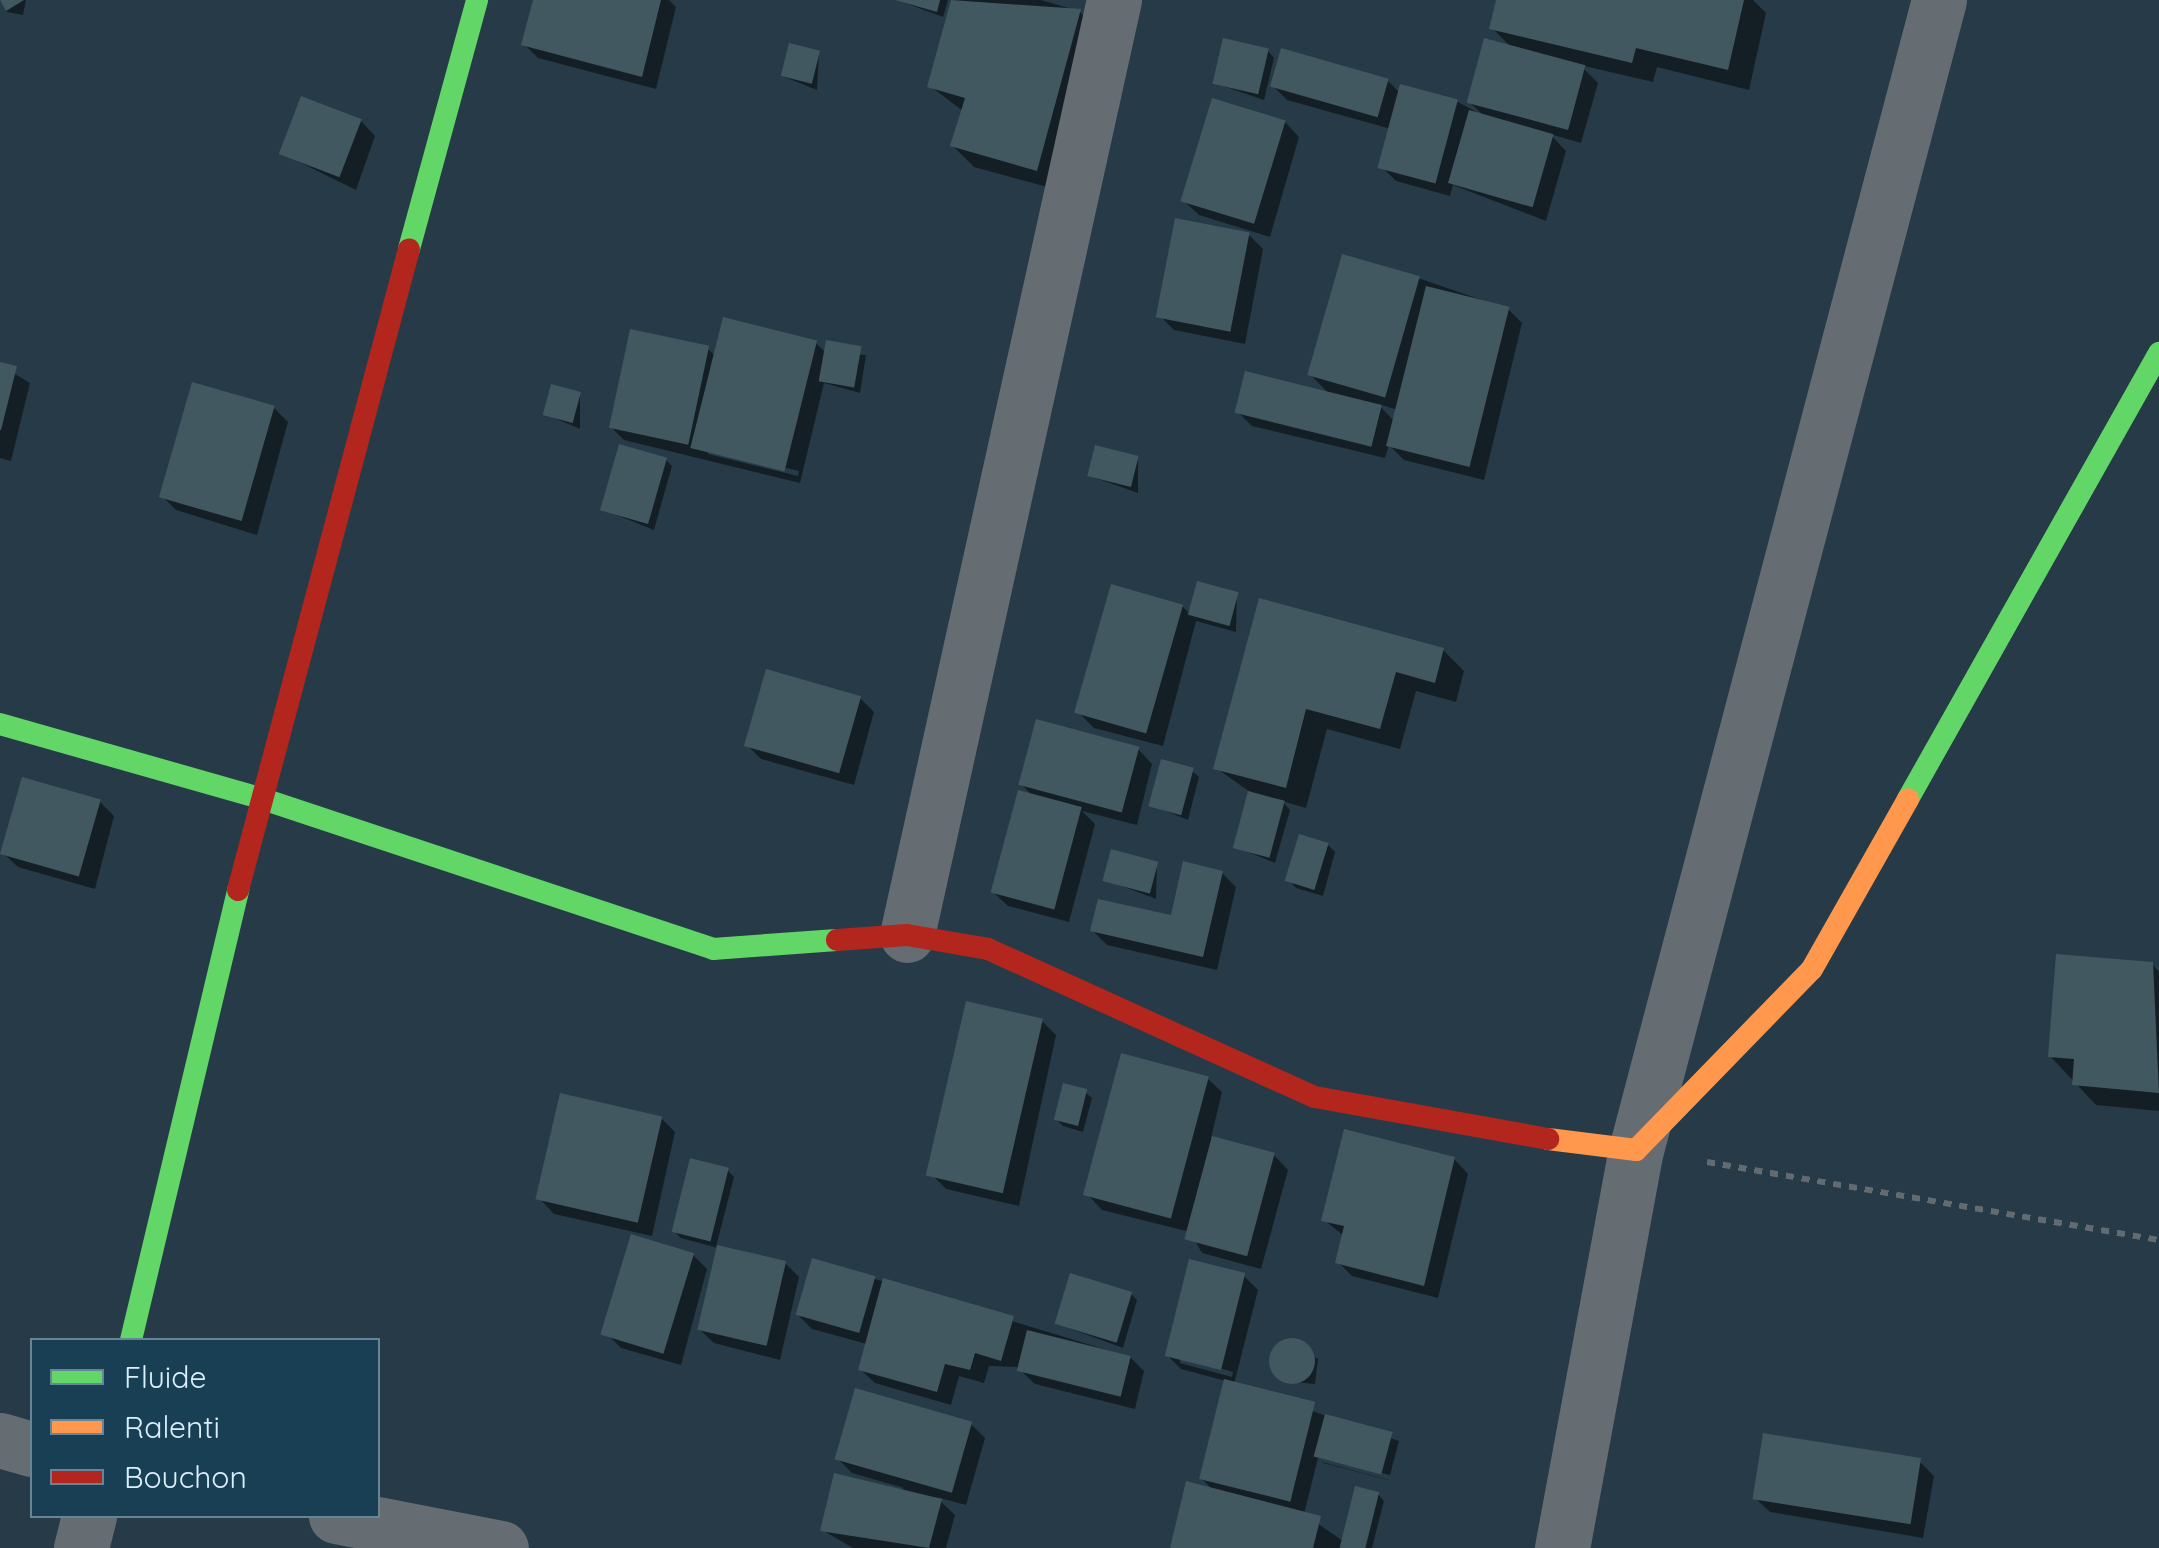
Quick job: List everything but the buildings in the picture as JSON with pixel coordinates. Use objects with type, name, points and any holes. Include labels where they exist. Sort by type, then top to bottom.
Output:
[{"type":"street","points":[[131,1338],[260,798],[477,0]]},
{"type":"street","points":[[907,936],[1114,0]]},
{"type":"street","points":[[1562,1548],[1636,1150],[1932,2]]},
{"type":"street","points":[[1636,1150],[1812,969],[2159,353]]},
{"type":"street","points":[[0,724],[260,798],[712,949],[907,936],[988,948],[1070,980],[1203,1052],[1315,1097],[1434,1125],[1636,1150]]},
{"type":"street","points":[[0,1440],[30,1449]]},
{"type":"street","points":[[80,1548],[88,1518]]},
{"type":"street","points":[[346,1518],[501,1548]]},
{"type":"path","points":[[1636,1150],[2159,1240]]},
{"type":"traffic: fast","points":[[409,249],[477,0]]},
{"type":"traffic: fast","points":[[1908,799],[2159,353]]},
{"type":"traffic: fast","points":[[0,724],[260,798],[713,949],[837,940]]},
{"type":"traffic: fast","points":[[131,1338],[238,890]]},
{"type":"traffic: slow","points":[[1548,1139],[1636,1150],[1812,969],[1908,799]]},
{"type":"traffic: jam","points":[[238,890],[409,249]]},
{"type":"traffic: jam","points":[[837,940],[907,935],[988,949],[1315,1097],[1548,1139]]}]
